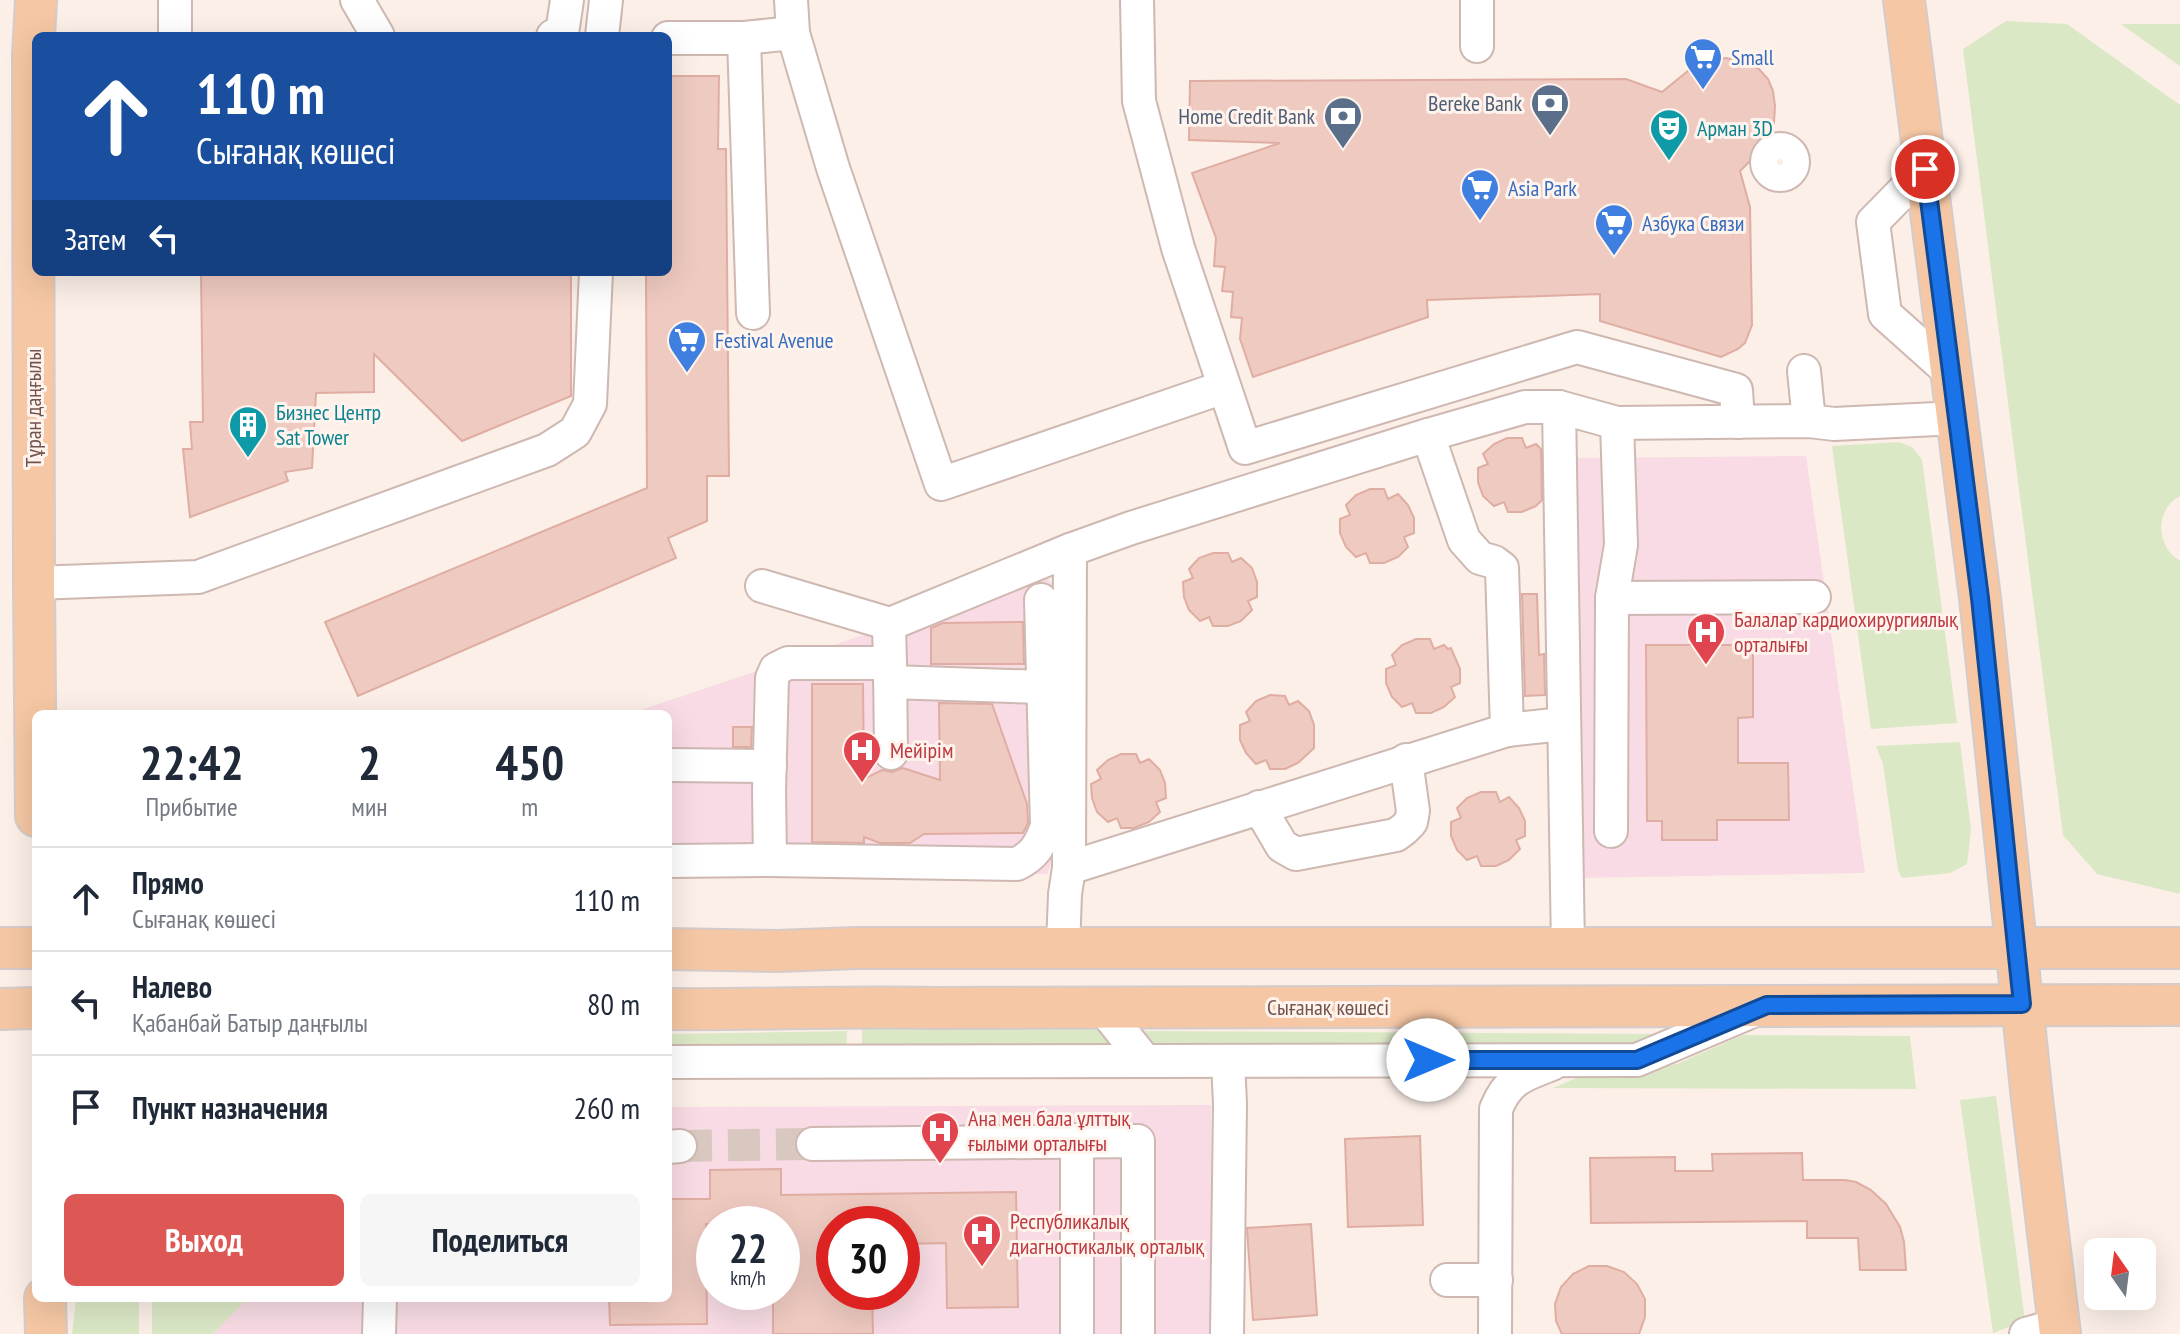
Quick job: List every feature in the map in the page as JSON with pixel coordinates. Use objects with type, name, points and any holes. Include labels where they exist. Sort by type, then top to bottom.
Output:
[{"type":"main road","name":"Тұран даңғылы","points":[[33,32],[36,0]]},
{"type":"main road","points":[[1904,0],[1980,598],[2055,1332]]},
{"type":"main road","name":"Тұран даңғылы","points":[[33,276],[35,710]]},
{"type":"main road","points":[[35,664],[49,710]]},
{"type":"main road","points":[[0,948],[32,948]]},
{"type":"main road","points":[[672,949],[2180,948]]},
{"type":"main road","points":[[933,1008],[920,997],[914,986],[914,971],[934,949]]},
{"type":"main road","points":[[772,1010],[791,992],[793,979],[789,967],[776,951]]},
{"type":"main road","name":"Сығанақ көшесі","points":[[672,1009],[2180,1005]]},
{"type":"main road","points":[[0,1009],[32,1008]]},
{"type":"street","points":[[175,0],[175,32]]},
{"type":"street","points":[[357,0],[376,32]]},
{"type":"street","points":[[562,32],[567,0]]},
{"type":"street","points":[[602,32],[606,0]]},
{"type":"street","points":[[791,0],[793,33],[833,168],[941,484],[1224,387]]},
{"type":"street","points":[[1137,0],[1139,101],[1178,248],[1245,448],[1577,347],[1736,390],[1738,422]]},
{"type":"street","points":[[1477,0],[1477,46]]},
{"type":"street","points":[[672,38],[744,38],[793,33]]},
{"type":"street","points":[[744,38],[753,313]]},
{"type":"street","points":[[1925,169],[1873,222],[1885,314],[1951,373]]},
{"type":"street","points":[[34,583],[198,577],[547,450],[575,432],[590,404],[596,276]]},
{"type":"street","points":[[1804,371],[1809,421]]},
{"type":"street","points":[[762,586],[890,624],[1131,528],[1525,407],[1559,407],[1617,423],[1809,421],[1834,424],[1957,418]]},
{"type":"street","points":[[1559,407],[1568,948]]},
{"type":"street","points":[[1611,831],[1612,598],[1621,545],[1617,423]]},
{"type":"street","points":[[1428,435],[1464,540],[1480,558],[1502,568],[1507,730]]},
{"type":"street","points":[[1063,948],[1069,868],[1070,550]]},
{"type":"street","points":[[1612,598],[1814,597]]},
{"type":"street","points":[[672,861],[1017,864],[1029,858],[1041,842],[1047,826],[1041,600]]},
{"type":"street","points":[[890,624],[891,753]]},
{"type":"street","points":[[770,860],[772,678],[776,669],[788,663],[1043,687]]},
{"type":"street","points":[[1069,868],[1507,730],[1563,724]]},
{"type":"street","points":[[1259,807],[1282,846],[1296,854],[1396,835],[1411,822],[1413,811],[1406,760]]},
{"type":"street","points":[[672,765],[770,766]]},
{"type":"street","points":[[672,1062],[1637,1060],[1767,1005]]},
{"type":"street","points":[[1102,1007],[1145,1061]]},
{"type":"street","points":[[1456,1060],[1488,1091],[1496,1117]]},
{"type":"street","points":[[1495,1334],[1496,1117],[1503,1092],[1519,1077],[1561,1060]]},
{"type":"street","points":[[1227,1334],[1228,1061]]},
{"type":"street","points":[[1077,1140],[1077,1334]]},
{"type":"street","points":[[813,1144],[1138,1141],[1138,1334]]},
{"type":"street","points":[[1447,1280],[1496,1280]]},
{"type":"street","points":[[379,1334],[380,1302]]},
{"type":"shaded area","name":"Балалар кардиохирургиялық орталығы","points":[[1806,456],[1865,873],[1576,878],[1575,458]]},
{"type":"shaded area","name":"Мейірім","points":[[1044,574],[1055,587],[1055,854],[1047,874],[672,873],[672,710],[641,710]]},
{"type":"shaded area","name":"Ана мен бала ұлттық ғылыми орталығы","points":[[1211,1105],[1211,1334],[213,1334],[244,1302],[672,1302],[672,1107]]},
{"type":"green space","points":[[2006,21],[2067,24],[2180,105],[2180,496],[2166,510],[2161,528],[2166,547],[2180,561],[2180,894],[2097,874],[2063,835],[1963,49]]},
{"type":"green space","points":[[2121,24],[2180,24],[2180,66]]},
{"type":"green space","points":[[1899,442],[1912,447],[1922,460],[1957,723],[1871,729],[1832,446]]},
{"type":"green space","points":[[1960,742],[1971,830],[1967,864],[1950,873],[1902,878],[1898,870],[1883,764],[1876,746]]},
{"type":"green space","points":[[862,1027],[1098,1027],[1114,1048],[862,1048]]},
{"type":"green space","points":[[847,1031],[846,1052],[672,1049],[672,1034]]},
{"type":"green space","points":[[1140,1031],[1662,1034],[1619,1052],[1153,1053]]},
{"type":"green space","points":[[1743,1035],[1910,1036],[1916,1089],[1553,1088],[1586,1074],[1635,1073],[1677,1064]]},
{"type":"green space","points":[[1996,1096],[2025,1321],[1993,1333],[1960,1100]]},
{"type":"green space","points":[[76,1302],[139,1302],[139,1334],[72,1334]]},
{"type":"green space","points":[[152,1302],[244,1302],[213,1334],[152,1334]]},
{"type":"building","name":"Asia Park","points":[[1726,58],[1759,69],[1768,79],[1775,106],[1774,123],[1766,141],[1740,171],[1750,207],[1752,325],[1745,343],[1738,349],[1721,357],[1600,321],[1600,294],[1427,300],[1428,317],[1253,377],[1240,339],[1242,318],[1231,317],[1233,292],[1222,291],[1225,267],[1214,266],[1216,238],[1192,173],[1280,143],[1189,140],[1190,81],[1626,79],[1662,92],[1689,70]]},
{"type":"building","name":"Festival Avenue","points":[[672,76],[719,76],[718,149],[726,149],[729,476],[707,476],[707,521],[668,538],[676,558],[358,696],[325,622],[647,488],[646,276],[672,276]]},
{"type":"building","points":[[201,276],[571,276],[571,396],[462,441],[374,354],[374,392],[316,393],[312,468],[285,472],[288,481],[190,517],[183,449],[192,449],[190,422],[203,422]]},
{"type":"building","points":[[1507,438],[1522,438],[1526,448],[1536,444],[1541,449],[1542,500],[1522,512],[1508,512],[1504,502],[1494,506],[1483,496],[1478,482],[1478,468],[1488,464],[1483,454]]},
{"type":"building","points":[[1370,489],[1384,489],[1388,499],[1398,494],[1414,518],[1414,533],[1404,537],[1408,547],[1398,557],[1384,563],[1370,563],[1366,553],[1356,557],[1346,547],[1340,533],[1340,519],[1350,515],[1346,505],[1356,495]]},
{"type":"building","points":[[1213,553],[1228,553],[1232,562],[1241,558],[1252,568],[1257,582],[1257,597],[1248,601],[1252,610],[1241,621],[1228,626],[1213,626],[1209,617],[1200,621],[1189,610],[1184,597],[1183,582],[1193,578],[1189,569],[1199,558]]},
{"type":"building","points":[[1522,594],[1537,594],[1539,655],[1544,654],[1545,695],[1525,696]]},
{"type":"building","points":[[1023,622],[1024,664],[931,664],[931,628],[943,623]]},
{"type":"building","points":[[1416,639],[1430,639],[1434,649],[1444,645],[1451,648],[1460,669],[1460,683],[1451,687],[1455,697],[1431,713],[1416,713],[1412,703],[1402,707],[1392,697],[1386,683],[1386,669],[1396,665],[1392,655],[1402,645]]},
{"type":"building","points":[[1646,645],[1753,645],[1753,717],[1738,718],[1738,763],[1788,763],[1789,820],[1717,820],[1717,840],[1662,840],[1662,821],[1647,821]]},
{"type":"building","points":[[812,684],[863,684],[864,779],[882,770],[892,772],[903,768],[940,780],[939,703],[992,704],[1027,804],[1028,823],[1023,833],[924,834],[910,843],[880,843],[864,837],[864,843],[812,842]]},
{"type":"building","points":[[1270,695],[1285,696],[1289,705],[1298,701],[1309,711],[1314,725],[1314,748],[1298,763],[1285,769],[1270,769],[1266,760],[1256,764],[1240,740],[1240,725],[1250,721],[1246,712],[1256,701]]},
{"type":"building","points":[[733,727],[752,727],[751,747],[733,747]]},
{"type":"building","points":[[1121,754],[1136,754],[1140,763],[1149,759],[1160,770],[1165,783],[1166,798],[1156,802],[1160,812],[1149,822],[1134,828],[1121,828],[1117,818],[1108,822],[1097,812],[1092,798],[1091,784],[1101,779],[1097,770]]},
{"type":"building","points":[[1481,792],[1496,792],[1500,802],[1509,797],[1525,821],[1525,836],[1516,840],[1520,849],[1509,860],[1496,866],[1481,866],[1477,856],[1467,860],[1457,850],[1451,836],[1451,822],[1461,818],[1457,808],[1467,798]]},
{"type":"building","points":[[1420,1136],[1423,1225],[1348,1227],[1345,1139]]},
{"type":"building","points":[[1802,1153],[1803,1180],[1856,1182],[1871,1190],[1886,1204],[1900,1227],[1906,1270],[1860,1270],[1858,1238],[1807,1238],[1807,1221],[1591,1223],[1590,1158],[1675,1157],[1675,1171],[1713,1171],[1712,1154]]},
{"type":"building","name":"Республикалық диагностикалық орталық","points":[[781,1169],[781,1195],[1016,1192],[1018,1307],[947,1308],[946,1243],[920,1244],[920,1206],[816,1206],[816,1310],[872,1310],[873,1334],[773,1334],[773,1310],[800,1310],[800,1206],[696,1206],[696,1310],[707,1310],[707,1324],[610,1325],[609,1302],[672,1302],[672,1199],[710,1199],[710,1170]]},
{"type":"building","points":[[1311,1224],[1317,1315],[1253,1320],[1247,1228]]},
{"type":"building","points":[[1589,1266],[1607,1266],[1624,1272],[1637,1284],[1645,1299],[1645,1317],[1639,1334],[1562,1334],[1556,1321],[1555,1304],[1561,1287],[1573,1274]]},
{"type":"tunnel","points":[[680,1146],[813,1144]]},
{"type":"place","name":"Small","points":[[1703,91]]},
{"type":"place","name":"Bereke Bank","points":[[1550,137]]},
{"type":"place","name":"Home Credit Bank","points":[[1343,150]]},
{"type":"place","name":"Арман 3D","points":[[1669,162]]},
{"type":"place","name":"Asia Park","points":[[1480,222]]},
{"type":"place","name":"Азбука Связи","points":[[1614,257]]},
{"type":"place","name":"Festival Avenue","points":[[687,374]]},
{"type":"place","name":"Бизнес Центр Sat Tower","points":[[248,459]]},
{"type":"place","name":"Балалар кардиохирургиялық орталығы","points":[[1706,666]]},
{"type":"place","name":"Мейірім","points":[[862,784]]},
{"type":"place","name":"Ана мен бала ұлттық ғылыми орталығы","points":[[940,1165]]},
{"type":"place","name":"Республикалық диагностикалық орталық","points":[[982,1268]]},
{"type":"route","points":[[1428,1060],[1637,1060],[1767,1005],[2022,1004],[1980,598],[1925,169]]}]
